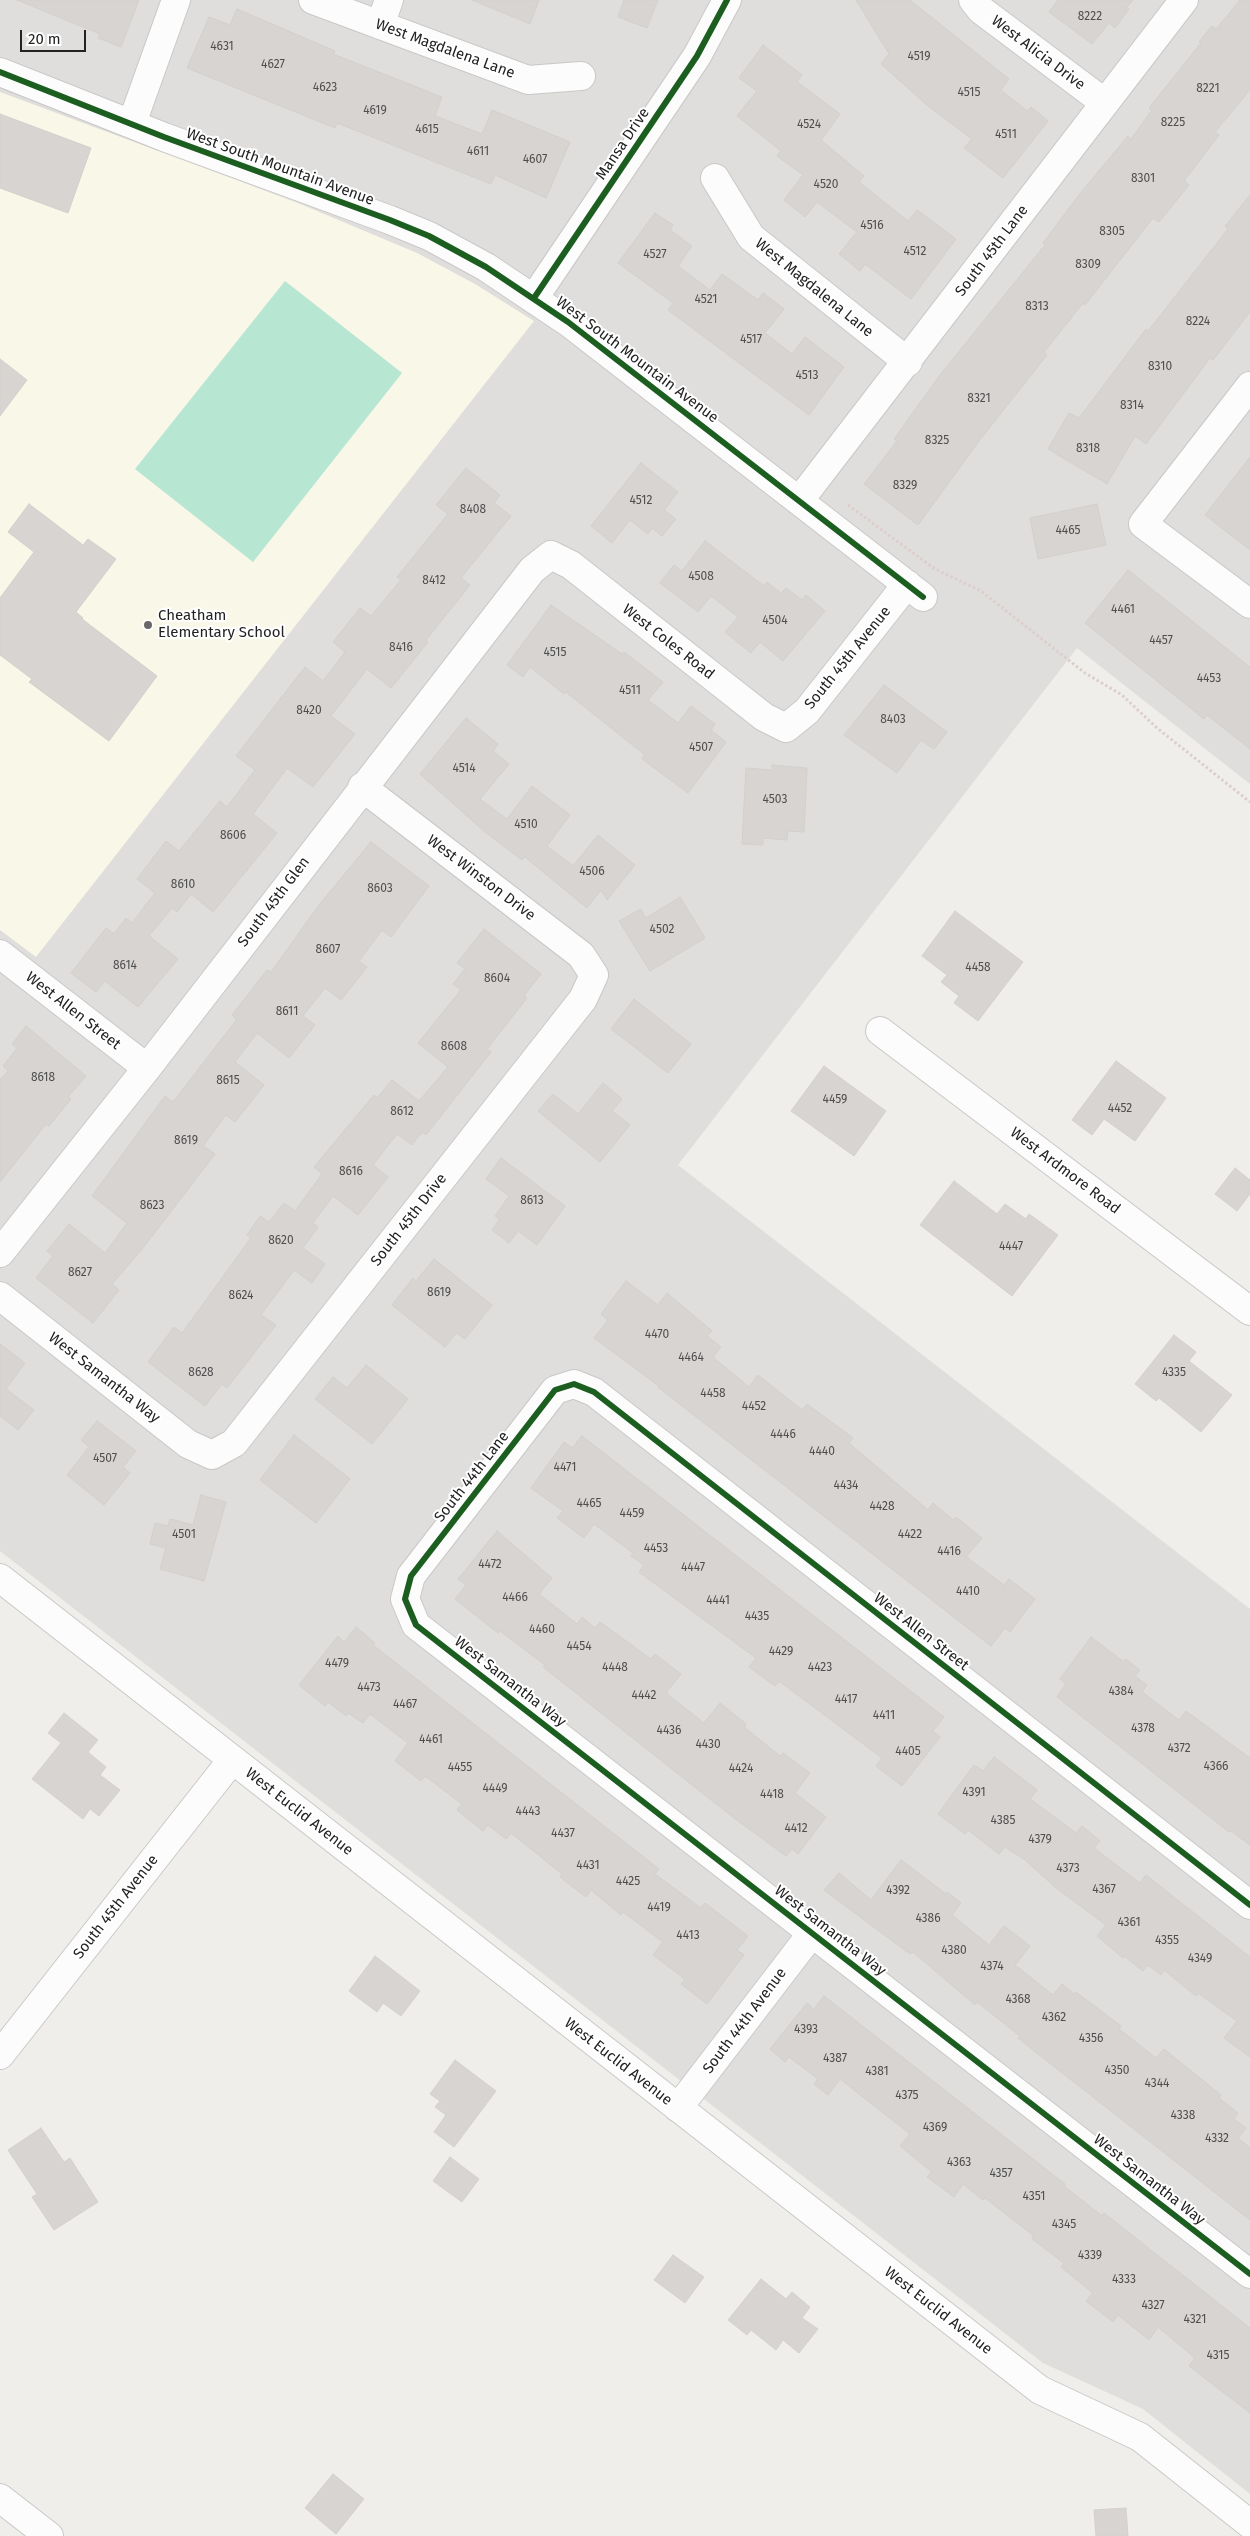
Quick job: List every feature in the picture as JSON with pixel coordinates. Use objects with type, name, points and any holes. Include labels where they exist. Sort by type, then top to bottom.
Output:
[{"type":"street","points":[[132,123],[176,0]]},
{"type":"street","name":"West Magdalena Lane","points":[[312,0],[384,12],[528,80],[581,76]]},
{"type":"street","name":"Mansa Drive","points":[[534,298],[696,56],[727,0]]},
{"type":"street","name":"West Alicia Drive","points":[[973,0],[981,10],[1106,103]]},
{"type":"street","name":"South 45th Lane","points":[[800,501],[1184,0]]},
{"type":"street","name":"West South Mountain Avenue","points":[[0,72],[428,236],[486,267],[534,298],[915,591]]},
{"type":"street","name":"West Magdalena Lane","points":[[715,178],[751,237],[908,362]]},
{"type":"street","points":[[1250,386],[1143,524],[1250,604]]},
{"type":"street","name":"West Coles Road","points":[[551,555],[571,565],[764,718],[786,728]]},
{"type":"street","name":"South 45th Glen","points":[[0,1254],[147,1068],[362,787],[532,570],[551,555]]},
{"type":"street","name":"South 45th Avenue","points":[[786,728],[807,711],[915,591]]},
{"type":"street","name":"West Winston Drive","points":[[362,787],[581,954],[594,975]]},
{"type":"street","name":"West Allen Street","points":[[0,954],[147,1068]]},
{"type":"street","name":"South 45th Drive","points":[[212,1455],[234,1442],[583,999],[594,975]]},
{"type":"street","name":"West Ardmore Road","points":[[880,1031],[1250,1311]]},
{"type":"street","name":"West Samantha Way","points":[[0,1296],[188,1444],[212,1455]]},
{"type":"street","name":"West Allen Street","points":[[574,1384],[594,1392],[1250,1905]]},
{"type":"street","name":"South 44th Lane","points":[[405,1599],[411,1576],[555,1390],[574,1384]]},
{"type":"street","name":"West Euclid Avenue","points":[[0,1578],[1040,2390],[1140,2437],[1250,2524]]},
{"type":"street","name":"West Samantha Way","points":[[405,1599],[416,1625],[1250,2274]]},
{"type":"street","name":"South 45th Avenue","points":[[0,2055],[232,1760]]},
{"type":"street","name":"South 44th Avenue","points":[[678,2108],[812,1933]]},
{"type":"street","points":[[0,2498],[49,2536]]},
{"type":"path","points":[[847,504],[935,569],[981,590],[1085,672],[1122,695],[1157,728],[1250,802]]},
{"type":"shaded area","points":[[0,0],[1250,0],[1250,784],[1077,648],[678,1165],[1250,1609],[1250,2494],[1143,2409],[1043,2363],[0,1551]]},
{"type":"shaded area","name":"Cheatham Elementary School","points":[[0,92],[298,203],[417,253],[475,284],[534,321],[36,957],[0,930]]},
{"type":"green space","points":[[285,281],[402,373],[253,562],[135,469]]},
{"type":"building","points":[[17,0],[139,0],[121,47],[98,38],[100,34]]},
{"type":"building","points":[[472,0],[539,0],[530,24]]},
{"type":"building","points":[[624,0],[658,0],[647,28],[618,17]]},
{"type":"building","points":[[856,0],[910,0],[1009,79],[1001,90],[1027,111],[1031,107],[1048,121],[1003,178],[964,148],[972,139],[928,106],[881,64],[889,54]]},
{"type":"building","points":[[1058,0],[1133,0],[1127,7],[1129,9],[1115,28],[1109,23],[1092,44],[1049,12]]},
{"type":"building","points":[[1240,0],[1250,0],[1250,90],[1215,132],[1219,135],[1184,181],[1189,185],[1159,222],[1153,218],[1085,305],[1083,303],[1044,352],[1047,355],[979,441],[918,525],[864,484],[897,441],[894,439],[940,375],[1045,245],[1043,243],[1078,196],[1128,136],[1131,139],[1152,110],[1149,108],[1201,43],[1199,42],[1212,26],[1216,29]]},
{"type":"building","points":[[237,9],[335,51],[333,54],[442,97],[435,116],[482,134],[492,110],[570,142],[546,198],[495,175],[491,184],[337,123],[335,128],[187,68],[209,17],[230,25]]},
{"type":"building","points":[[763,45],[802,75],[797,82],[840,114],[821,140],[864,176],[859,182],[908,221],[917,210],[956,239],[911,299],[865,264],[860,271],[839,254],[857,232],[817,202],[805,217],[784,200],[803,175],[777,156],[781,151],[737,116],[757,91],[739,78]]},
{"type":"building","points":[[0,114],[91,148],[68,213],[0,188]]},
{"type":"building","points":[[1250,195],[1250,312],[1213,360],[1210,358],[1146,444],[1135,436],[1107,484],[1048,449],[1069,413],[1079,418],[1146,329],[1148,331],[1228,229],[1225,226]]},
{"type":"building","points":[[655,213],[673,225],[670,230],[692,246],[678,266],[710,290],[722,274],[758,300],[763,293],[784,309],[765,333],[792,354],[805,337],[844,367],[809,415],[668,310],[673,303],[618,263]]},
{"type":"building","points":[[0,359],[27,380],[0,416]]},
{"type":"building","points":[[1250,457],[1250,550],[1205,515]]},
{"type":"building","points":[[641,463],[678,492],[664,510],[676,519],[662,536],[652,528],[648,534],[630,520],[612,543],[591,526]]},
{"type":"building","points":[[466,468],[500,495],[494,503],[511,516],[461,578],[470,585],[391,688],[367,669],[331,716],[355,734],[313,787],[287,768],[253,814],[277,833],[213,912],[191,894],[177,912],[172,908],[149,936],[178,959],[138,1007],[105,981],[96,992],[71,973],[106,928],[114,934],[126,918],[132,923],[155,893],[137,879],[166,841],[179,851],[220,801],[227,807],[255,770],[236,756],[305,667],[323,681],[345,652],[333,642],[360,608],[371,616],[401,580],[397,577],[448,514],[436,505]]},
{"type":"building","points":[[29,504],[83,545],[88,539],[116,559],[76,612],[82,619],[157,676],[109,741],[29,682],[32,679],[0,655],[0,598],[34,552],[8,532]]},
{"type":"building","points":[[1097,504],[1106,545],[1038,559],[1030,518]]},
{"type":"building","points":[[705,541],[764,586],[767,582],[781,593],[786,588],[802,600],[806,595],[825,611],[783,661],[760,642],[751,653],[725,632],[738,617],[711,596],[698,612],[660,583],[674,565],[682,571]]},
{"type":"building","points":[[1128,570],[1250,667],[1250,749],[1207,715],[1204,719],[1085,623]]},
{"type":"building","points":[[551,605],[622,654],[624,652],[663,682],[648,700],[678,723],[691,706],[715,724],[711,730],[726,742],[688,793],[642,759],[645,755],[566,692],[564,694],[530,667],[523,677],[507,665]]},
{"type":"building","points":[[884,685],[947,732],[934,749],[921,740],[897,773],[844,735]]},
{"type":"building","points":[[466,718],[498,744],[493,751],[509,764],[480,799],[507,819],[532,786],[570,815],[547,846],[573,866],[598,835],[635,865],[607,900],[601,890],[587,908],[525,857],[522,860],[485,832],[420,774]]},
{"type":"building","points":[[772,765],[807,768],[804,832],[788,831],[787,840],[763,838],[763,845],[742,844],[746,768],[772,770]]},
{"type":"building","points":[[371,842],[429,886],[391,937],[382,930],[359,961],[367,967],[341,1000],[325,988],[303,1016],[315,1025],[289,1058],[257,1033],[235,1062],[264,1085],[235,1122],[226,1115],[203,1146],[215,1154],[143,1248],[112,1284],[119,1290],[93,1323],[36,1278],[53,1256],[47,1251],[69,1224],[105,1253],[127,1223],[92,1196],[165,1096],[173,1102],[237,1019],[232,1015],[267,970],[271,972],[319,905]]},
{"type":"building","points":[[680,897],[705,938],[650,971],[619,921],[641,909],[646,918]]},
{"type":"building","points":[[955,911],[1023,962],[978,1021],[954,1003],[959,996],[941,982],[947,975],[922,956]]},
{"type":"building","points":[[484,929],[541,974],[524,996],[527,998],[487,1049],[491,1052],[426,1135],[422,1132],[412,1145],[397,1134],[373,1165],[388,1177],[358,1215],[333,1196],[313,1223],[318,1227],[303,1248],[325,1264],[312,1283],[294,1270],[261,1315],[276,1325],[227,1388],[222,1384],[205,1406],[148,1362],[174,1327],[182,1333],[251,1238],[247,1235],[260,1216],[269,1222],[284,1203],[295,1211],[322,1174],[314,1167],[374,1095],[377,1098],[392,1080],[419,1101],[448,1067],[418,1043],[461,990],[453,984],[465,969],[457,963]]},
{"type":"building","points":[[634,999],[691,1044],[668,1073],[611,1029]]},
{"type":"building","points":[[26,1026],[86,1076],[68,1097],[71,1099],[49,1126],[46,1124],[0,1182],[0,1080],[8,1071],[3,1066],[17,1048],[12,1044]]},
{"type":"building","points":[[1116,1061],[1166,1098],[1135,1141],[1104,1119],[1092,1135],[1072,1120]]},
{"type":"building","points":[[824,1066],[886,1111],[854,1156],[791,1111]]},
{"type":"building","points":[[603,1083],[622,1099],[612,1111],[630,1125],[600,1162],[538,1111],[553,1094],[578,1114]]},
{"type":"building","points":[[501,1158],[565,1206],[537,1245],[518,1231],[509,1243],[492,1230],[500,1219],[495,1216],[509,1196],[486,1179]]},
{"type":"building","points":[[1235,1168],[1250,1180],[1250,1194],[1237,1211],[1215,1194]]},
{"type":"building","points":[[954,1181],[997,1214],[1005,1204],[1026,1219],[1029,1214],[1058,1235],[1012,1296],[920,1225]]},
{"type":"building","points":[[434,1259],[492,1305],[465,1339],[456,1333],[445,1347],[392,1305],[413,1278],[416,1281]]},
{"type":"building","points":[[626,1281],[658,1305],[667,1293],[712,1331],[707,1336],[721,1347],[713,1357],[749,1387],[758,1375],[802,1410],[807,1404],[853,1438],[849,1443],[928,1510],[933,1503],[953,1520],[956,1517],[982,1538],[966,1557],[1004,1585],[1009,1579],[1035,1599],[1010,1632],[1005,1628],[991,1646],[659,1386],[594,1338],[608,1320],[601,1314]]},
{"type":"building","points":[[1174,1335],[1196,1352],[1189,1361],[1232,1395],[1201,1432],[1159,1398],[1156,1401],[1135,1384]]},
{"type":"building","points":[[0,1344],[25,1363],[6,1389],[34,1410],[18,1430],[0,1416]]},
{"type":"building","points":[[366,1365],[408,1399],[372,1444],[315,1399],[333,1377],[347,1388]]},
{"type":"building","points":[[97,1421],[136,1451],[123,1467],[130,1473],[104,1505],[67,1475],[89,1447],[81,1440]]},
{"type":"building","points":[[294,1435],[350,1479],[316,1523],[260,1480]]},
{"type":"building","points":[[582,1436],[944,1717],[933,1731],[940,1737],[902,1786],[876,1766],[882,1758],[779,1681],[775,1686],[749,1667],[756,1658],[639,1572],[644,1565],[631,1556],[633,1553],[594,1524],[584,1538],[557,1518],[563,1511],[531,1488],[564,1442],[572,1448]]},
{"type":"building","points":[[201,1495],[226,1502],[204,1581],[160,1569],[166,1548],[150,1544],[155,1523],[168,1526],[170,1519],[193,1525]]},
{"type":"building","points":[[497,1531],[552,1578],[539,1594],[577,1624],[582,1617],[595,1628],[600,1622],[651,1659],[655,1654],[681,1674],[666,1693],[704,1723],[720,1703],[746,1724],[744,1727],[780,1756],[783,1753],[810,1773],[795,1793],[826,1817],[798,1854],[792,1849],[786,1856],[734,1818],[543,1667],[545,1665],[500,1631],[498,1633],[455,1599],[466,1585],[458,1579]]},
{"type":"building","points":[[356,1627],[375,1643],[373,1645],[659,1869],[655,1874],[701,1908],[705,1903],[748,1936],[737,1950],[744,1955],[707,2004],[681,1984],[685,1979],[653,1955],[663,1942],[623,1912],[621,1915],[591,1890],[586,1897],[560,1877],[562,1874],[511,1833],[506,1839],[488,1825],[483,1831],[457,1810],[462,1804],[425,1776],[421,1781],[395,1761],[408,1743],[370,1714],[363,1723],[348,1713],[346,1716],[328,1702],[325,1706],[299,1685],[338,1636],[344,1642]]},
{"type":"building","points":[[1091,1637],[1124,1662],[1126,1659],[1140,1670],[1135,1676],[1147,1685],[1142,1692],[1179,1720],[1186,1711],[1250,1758],[1250,1845],[1231,1831],[1229,1832],[1057,1697],[1066,1684],[1060,1679]]},
{"type":"building","points":[[64,1713],[98,1740],[88,1752],[106,1767],[100,1775],[120,1790],[99,1816],[90,1809],[83,1819],[32,1779],[61,1743],[48,1733]]},
{"type":"building","points":[[994,1757],[1037,1790],[1030,1799],[1076,1833],[1082,1826],[1100,1841],[1094,1848],[1140,1883],[1146,1875],[1250,1957],[1250,2057],[1224,2038],[1237,2021],[1198,1993],[1196,1996],[1164,1970],[1161,1975],[1148,1965],[1143,1971],[1124,1956],[1123,1958],[1097,1936],[1106,1925],[1055,1887],[1025,1860],[1005,1847],[999,1854],[968,1830],[965,1834],[938,1814],[974,1765],[983,1771]]},
{"type":"building","points":[[901,1860],[961,1903],[952,1915],[989,1945],[1004,1926],[1030,1946],[1015,1965],[1053,1995],[1062,1984],[1074,1994],[1076,1992],[1121,2026],[1119,2029],[1156,2058],[1164,2049],[1221,2095],[1219,2098],[1238,2113],[1234,2119],[1246,2128],[1238,2138],[1250,2148],[1250,2220],[1038,2054],[1018,2038],[1020,2036],[977,2002],[975,2005],[913,1952],[910,1954],[824,1890],[839,1873],[871,1900]]},
{"type":"building","points":[[375,1956],[420,1991],[401,2016],[383,2003],[377,2012],[349,1991]]},
{"type":"building","points":[[824,1996],[1065,2184],[1064,2186],[1102,2216],[1104,2213],[1250,2328],[1250,2413],[1189,2366],[1195,2358],[1158,2327],[1149,2340],[1118,2315],[1113,2322],[1086,2301],[1093,2293],[1061,2267],[1064,2263],[1032,2239],[1034,2236],[985,2198],[983,2200],[963,2184],[954,2197],[927,2177],[932,2172],[900,2146],[910,2134],[840,2079],[828,2095],[814,2084],[818,2079],[789,2057],[785,2062],[770,2049],[807,2003],[814,2009]]},
{"type":"building","points":[[455,2060],[496,2091],[454,2147],[434,2132],[446,2115],[435,2107],[440,2101],[430,2094]]},
{"type":"building","points":[[41,2128],[64,2162],[70,2158],[98,2202],[54,2230],[32,2197],[37,2194],[8,2150]]},
{"type":"building","points":[[450,2157],[479,2179],[462,2202],[433,2181]]},
{"type":"building","points":[[673,2255],[704,2277],[685,2303],[654,2280]]},
{"type":"building","points":[[761,2279],[786,2299],[792,2292],[810,2307],[802,2318],[818,2329],[799,2353],[783,2340],[776,2350],[751,2330],[747,2335],[728,2320]]},
{"type":"building","points":[[333,2474],[364,2499],[336,2534],[305,2508]]},
{"type":"building","points":[[1126,2508],[1128,2536],[1096,2536],[1094,2510]]},
{"type":"cycle path","points":[[534,298],[697,56],[727,0]]},
{"type":"cycle path","points":[[0,72],[164,137],[390,220],[429,236],[486,267],[568,322],[923,597]]},
{"type":"cycle path","points":[[1250,1905],[594,1392],[574,1384],[555,1390],[411,1576],[405,1599],[416,1625],[1250,2274]]},
{"type":"place","name":"Cheatham Elementary School","points":[[148,625]]}]
